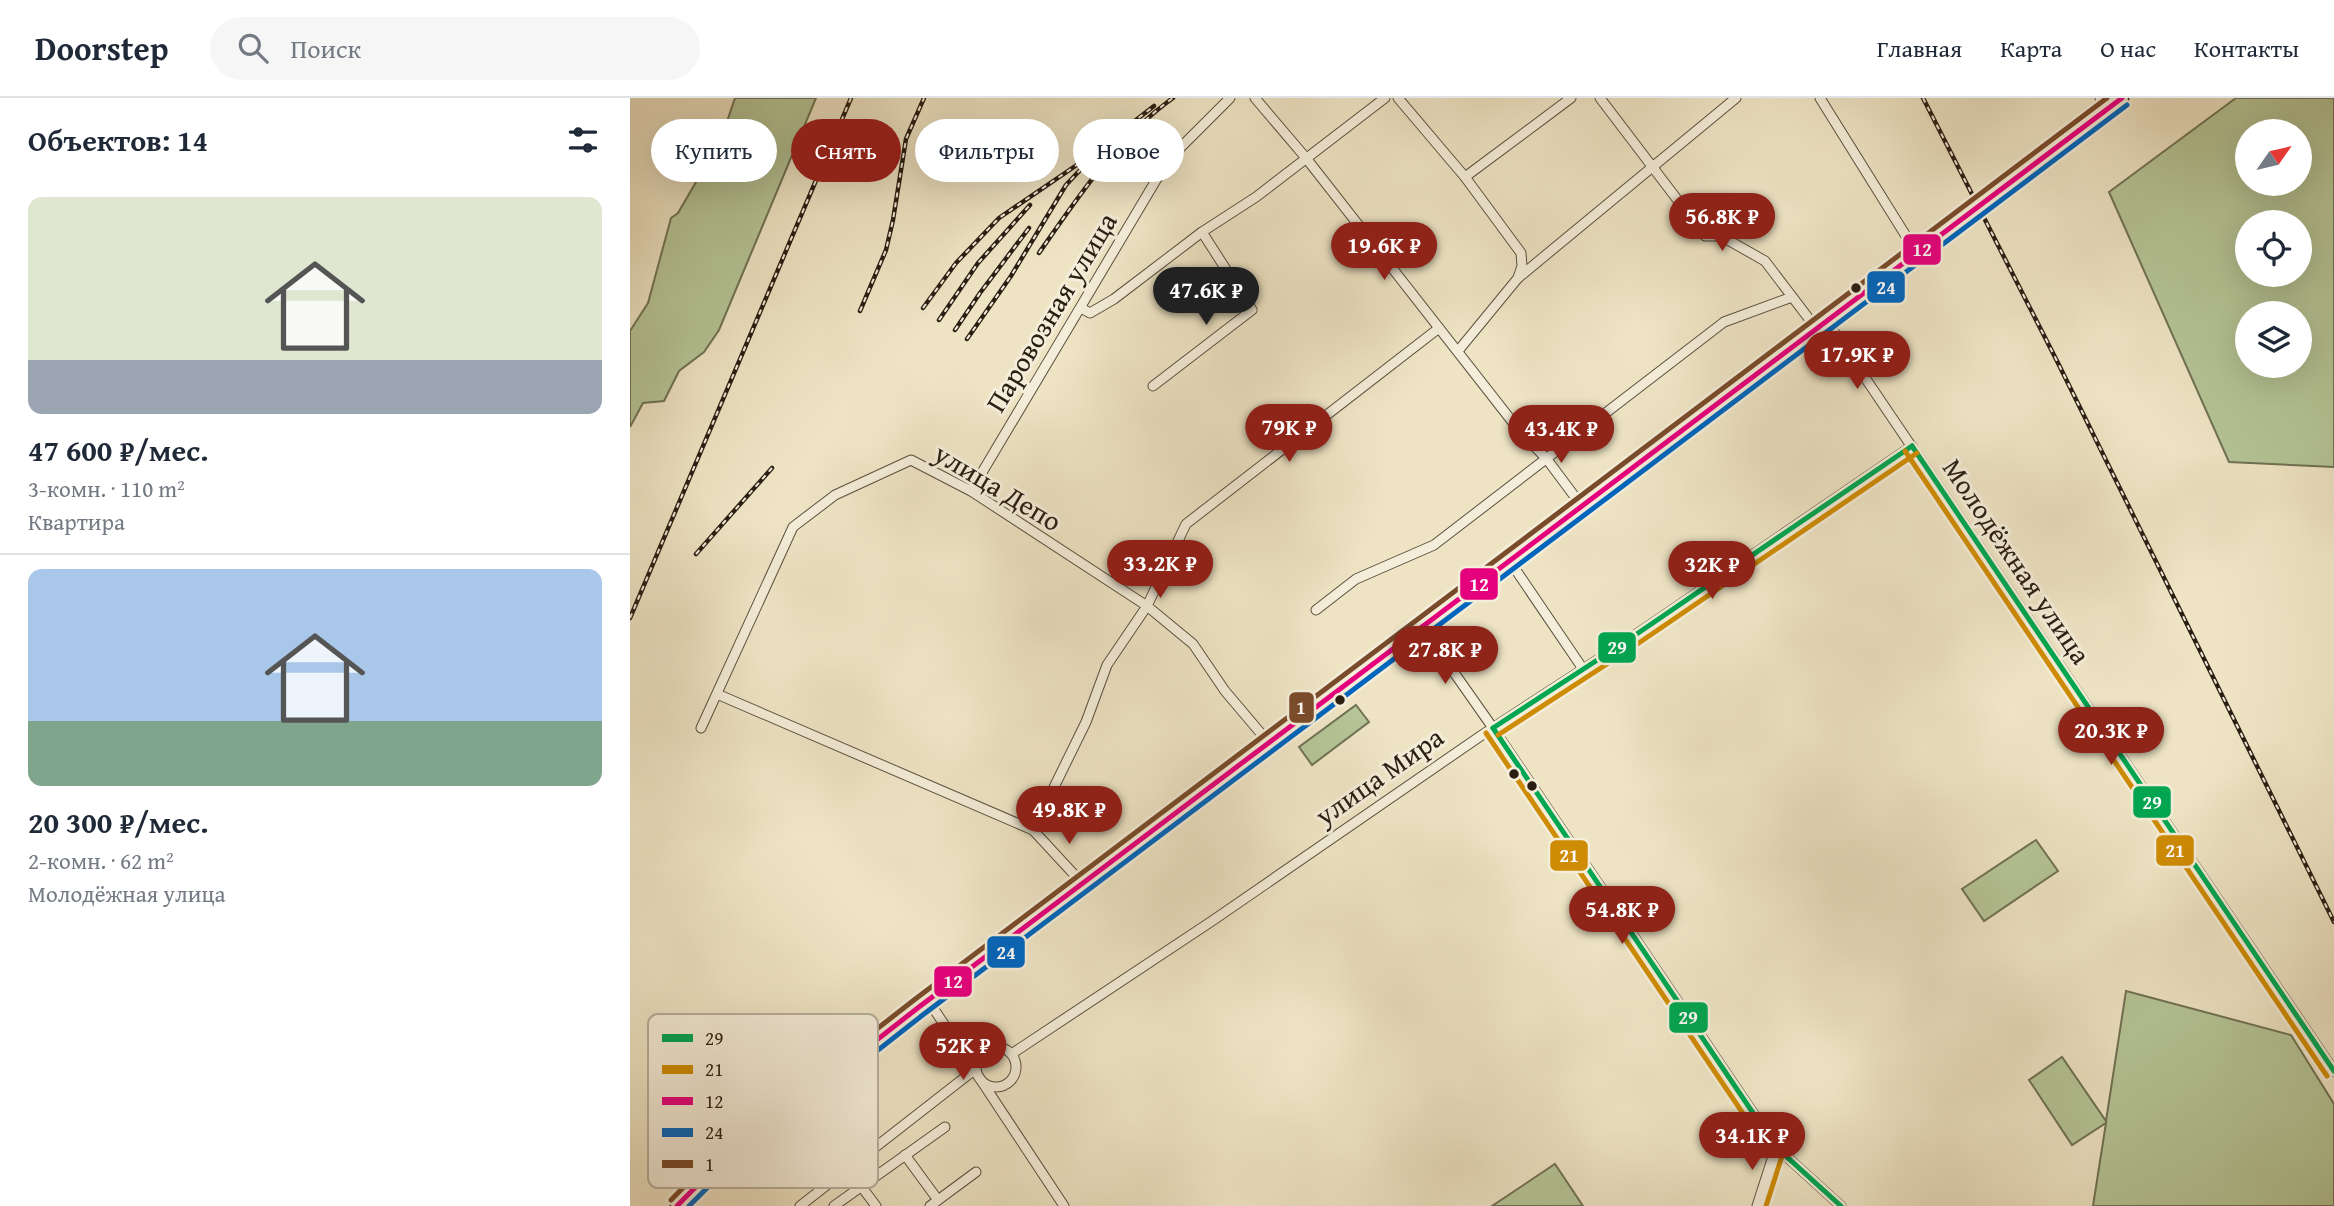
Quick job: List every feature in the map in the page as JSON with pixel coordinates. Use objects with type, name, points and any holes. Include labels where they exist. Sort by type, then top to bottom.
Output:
[{"type":"main road","points":[[878,1039],[1916,252],[2104,103],[2122,98]]},
{"type":"main road","points":[[677,1206],[695,1188]]},
{"type":"street","name":"Паровозная улица","points":[[971,491],[1167,160],[1230,98]]},
{"type":"street","points":[[1255,98],[1306,158],[1522,434],[1546,458],[1581,505]]},
{"type":"street","points":[[1081,308],[1090,313],[1100,309],[1202,232],[1256,197],[1385,98]]},
{"type":"street","points":[[1398,98],[1465,177],[1521,253],[1522,266],[1518,278]]},
{"type":"street","points":[[1465,177],[1571,98]]},
{"type":"street","points":[[1600,98],[1652,166]]},
{"type":"street","points":[[1458,351],[1518,278],[1652,166],[1666,159],[1736,98]]},
{"type":"street","points":[[1820,98],[1916,252]]},
{"type":"street","name":"Молодёжная улица","points":[[1652,166],[1704,236],[1721,236],[1765,261],[1792,297],[1821,324],[1912,446],[2334,1071]]},
{"type":"street","points":[[1153,386],[1252,310],[1202,232]]},
{"type":"street","points":[[1316,610],[1356,579],[1434,545],[1724,322],[1792,297]]},
{"type":"street","points":[[1033,830],[1086,722],[1107,665],[1147,607],[1186,524],[1439,328]]},
{"type":"street","name":"улица Мира","points":[[1013,1053],[1912,446]]},
{"type":"street","name":"улица Депо","points":[[717,694],[793,527],[835,495],[911,460],[971,491],[1147,607],[1193,644],[1222,682],[1225,691],[1269,743]]},
{"type":"street","points":[[1509,560],[1583,670]]},
{"type":"street","points":[[1422,627],[1776,1147],[1841,1206]]},
{"type":"street","points":[[701,727],[717,694],[1033,830],[1082,883]]},
{"type":"street","points":[[928,1000],[1064,1206]]},
{"type":"street","points":[[955,1042],[970,1051],[1000,1047],[1013,1053],[1016,1070],[1009,1084],[999,1093],[996,1104]]},
{"type":"street","points":[[979,1080],[976,1063],[983,1051]]},
{"type":"street","points":[[878,1147],[973,1071]]},
{"type":"street","points":[[979,1080],[993,1087],[1009,1084]]},
{"type":"street","points":[[878,1174],[945,1127]]},
{"type":"street","points":[[1757,1206],[1776,1147]]},
{"type":"street","points":[[905,1155],[934,1203],[976,1172]]},
{"type":"street","points":[[800,1206],[824,1188]]},
{"type":"street","points":[[834,1206],[858,1188]]},
{"type":"street","points":[[862,1188],[876,1206]]},
{"type":"green space","points":[[735,98],[816,98],[807,119],[791,119],[791,158],[719,330],[704,352],[679,371],[664,401],[643,403],[630,427],[630,331],[648,303],[671,218],[678,213],[696,182],[777,182],[777,119],[728,119]]},
{"type":"green space","points":[[2236,98],[2334,98],[2334,467],[2229,462],[2109,192]]},
{"type":"green space","points":[[1356,705],[1369,722],[1312,765],[1299,747]]},
{"type":"green space","points":[[2036,840],[2058,871],[1984,921],[1962,889]]},
{"type":"green space","points":[[2126,991],[2291,1035],[2334,1104],[2334,1206],[2093,1206],[2106,1123],[2072,1145],[2029,1080],[2062,1057],[2106,1121]]},
{"type":"green space","points":[[1555,1164],[1583,1206],[1492,1206]]},
{"type":"railway","points":[[630,618],[851,98]]},
{"type":"railway","points":[[860,311],[886,250],[906,139],[924,98]]},
{"type":"railway","points":[[1039,253],[1116,150],[1173,98]]},
{"type":"railway","points":[[1923,98],[2057,361],[2334,922]]},
{"type":"railway","points":[[923,308],[956,263],[999,218],[1087,158],[1154,106]]},
{"type":"railway","points":[[967,339],[1011,276],[1073,178]]},
{"type":"railway","points":[[939,320],[978,263],[1030,205]]},
{"type":"railway","points":[[955,330],[1029,228]]},
{"type":"railway","points":[[696,554],[772,468]]},
{"type":"transit line","name":"1","points":[[878,1028],[2107,98]]},
{"type":"transit line","name":"12","points":[[878,1039],[2122,98]]},
{"type":"transit line","name":"24","points":[[878,1050],[2127,105]]},
{"type":"transit line","name":"29","points":[[1912,446],[2334,1071]]},
{"type":"transit line","name":"29","points":[[1493,728],[1625,642],[1912,446]]},
{"type":"transit line","name":"21","points":[[1905,451],[2327,1076]]},
{"type":"transit line","name":"21","points":[[1498,735],[1630,649],[1917,453]]},
{"type":"transit line","name":"29","points":[[1493,728],[1776,1147],[1841,1206]]},
{"type":"transit line","name":"21","points":[[1486,733],[1769,1152]]},
{"type":"transit line","name":"21","points":[[1766,1206],[1784,1150]]},
{"type":"transit line","name":"1","points":[[671,1200],[683,1188]]},
{"type":"transit line","name":"12","points":[[677,1206],[695,1188]]},
{"type":"transit line","name":"24","points":[[689,1206],[707,1188]]}]
